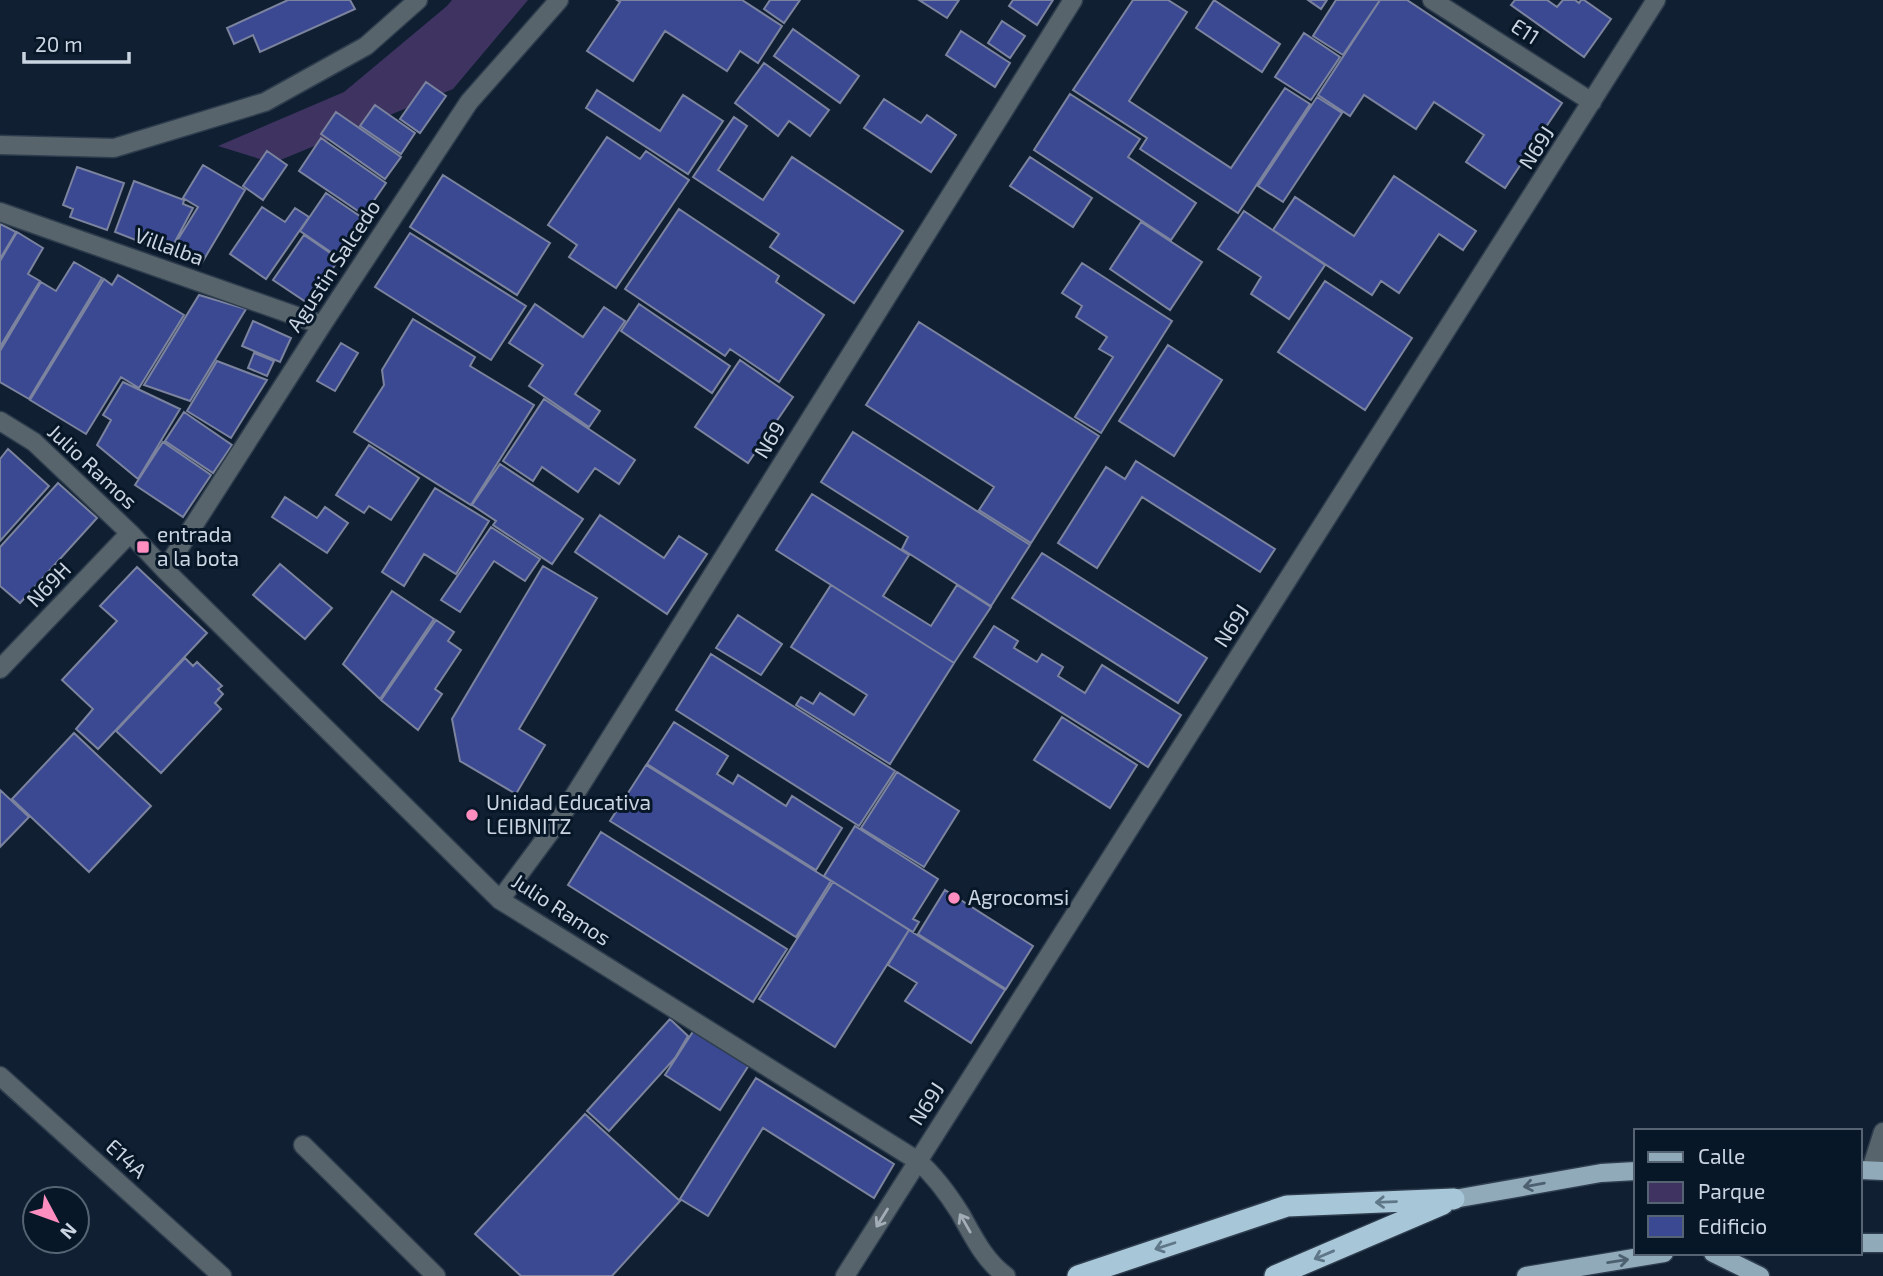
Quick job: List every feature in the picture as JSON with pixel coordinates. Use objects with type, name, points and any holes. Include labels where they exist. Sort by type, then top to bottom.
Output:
[{"type":"highway","points":[[1078,1276],[1287,1206],[1454,1199]]},
{"type":"highway","points":[[1275,1276],[1454,1199]]},
{"type":"main road","points":[[1454,1199],[1601,1173],[1634,1171]]},
{"type":"main road","points":[[1862,1243],[1883,1243]]},
{"type":"main road","points":[[1526,1276],[1652,1255]]},
{"type":"main road","points":[[1717,1255],[1760,1276]]},
{"type":"street","points":[[0,145],[114,148],[265,102],[366,46],[418,0]]},
{"type":"street","name":"Agustin Salcedo","points":[[164,570],[469,102],[559,0]]},
{"type":"street","name":"N69","points":[[500,900],[557,823],[1073,0]]},
{"type":"street","name":"E11","points":[[1433,0],[1592,103]]},
{"type":"street","name":"N69J","points":[[845,1276],[1656,0]]},
{"type":"street","name":"Villalba","points":[[0,212],[322,325]]},
{"type":"street","name":"Julio Ramos","points":[[0,421],[34,442],[130,533],[164,570],[500,900],[918,1161],[933,1174],[977,1245],[995,1268],[1006,1276]]},
{"type":"street","name":"N69H","points":[[0,669],[130,533]]},
{"type":"street","name":"E14A","points":[[0,1076],[222,1276]]},
{"type":"street","points":[[1871,1170],[1883,1132]]},
{"type":"street","points":[[303,1145],[436,1276]]},
{"type":"green space","points":[[452,0],[528,0],[453,89],[273,163],[218,146],[344,92]]},
{"type":"building","points":[[288,0],[350,0],[355,9],[260,52],[253,35],[234,44],[227,28]]},
{"type":"building","points":[[617,0],[742,0],[782,26],[758,63],[740,51],[727,71],[665,31],[633,81],[587,51],[620,2]]},
{"type":"building","points":[[770,0],[800,0],[784,23],[764,9]]},
{"type":"building","points":[[919,0],[959,0],[947,18]]},
{"type":"building","points":[[1013,0],[1053,0],[1037,25],[1009,6]]},
{"type":"building","points":[[1133,0],[1168,0],[1187,12],[1129,101],[1231,168],[1285,88],[1310,104],[1238,213],[1140,149],[1147,138],[1073,90]]},
{"type":"building","points":[[1214,0],[1280,44],[1262,72],[1196,28]]},
{"type":"building","points":[[1308,0],[1327,0],[1321,9]]},
{"type":"building","points":[[1336,0],[1380,0],[1343,55],[1313,36]]},
{"type":"building","points":[[1380,0],[1407,0],[1562,103],[1505,188],[1466,162],[1484,135],[1434,102],[1416,129],[1364,95],[1350,116],[1318,95]]},
{"type":"building","points":[[1515,0],[1547,0],[1557,7],[1563,0],[1575,0],[1579,3],[1584,0],[1611,19],[1584,57],[1511,5]]},
{"type":"building","points":[[1002,21],[1025,36],[1010,58],[988,43]]},
{"type":"building","points":[[793,29],[859,76],[840,103],[774,56]]},
{"type":"building","points":[[961,31],[1010,63],[995,87],[946,55]]},
{"type":"building","points":[[1304,33],[1340,57],[1311,100],[1275,77]]},
{"type":"building","points":[[764,63],[829,110],[810,136],[789,121],[778,136],[735,103]]},
{"type":"building","points":[[426,82],[446,96],[420,133],[400,119]]},
{"type":"building","points":[[597,90],[660,131],[683,95],[723,121],[688,174],[586,108]]},
{"type":"building","points":[[1070,94],[1140,139],[1128,157],[1196,203],[1171,240],[1034,150]]},
{"type":"building","points":[[1317,97],[1342,113],[1283,202],[1258,186]]},
{"type":"building","points":[[884,99],[921,123],[927,115],[956,135],[931,172],[864,128]]},
{"type":"building","points":[[375,105],[415,133],[401,154],[360,126]]},
{"type":"building","points":[[336,112],[401,157],[385,179],[321,134]]},
{"type":"building","points":[[734,117],[747,126],[718,170],[763,200],[792,157],[903,231],[854,303],[770,247],[779,234],[693,177]]},
{"type":"building","points":[[607,137],[640,159],[646,151],[689,180],[616,288],[569,257],[577,245],[548,225]]},
{"type":"building","points":[[321,138],[386,183],[364,215],[299,171]]},
{"type":"building","points":[[267,151],[287,165],[263,200],[243,186]]},
{"type":"building","points":[[1030,157],[1092,198],[1073,227],[1010,186]]},
{"type":"building","points":[[203,165],[245,190],[200,266],[172,249],[198,207],[183,198]]},
{"type":"building","points":[[77,167],[124,183],[107,230],[70,217],[73,209],[63,205]]},
{"type":"building","points":[[443,175],[550,243],[517,295],[410,227]]},
{"type":"building","points":[[1394,176],[1476,231],[1463,250],[1439,234],[1399,293],[1381,281],[1372,295],[1273,230],[1295,197],[1354,236]]},
{"type":"building","points":[[134,181],[184,200],[183,204],[193,208],[169,253],[115,232]]},
{"type":"building","points":[[326,193],[364,219],[338,257],[300,231]]},
{"type":"building","points":[[262,207],[285,222],[295,208],[309,217],[266,279],[230,254]]},
{"type":"building","points":[[679,209],[779,276],[776,282],[824,315],[779,382],[730,349],[725,356],[625,289]]},
{"type":"building","points":[[1244,211],[1325,265],[1289,319],[1251,294],[1261,277],[1218,249]]},
{"type":"building","points":[[1141,222],[1202,262],[1170,310],[1110,269]]},
{"type":"building","points":[[0,224],[16,232],[0,259]]},
{"type":"building","points":[[17,232],[43,248],[28,274],[40,281],[0,347],[0,261]]},
{"type":"building","points":[[410,233],[526,306],[491,360],[375,287]]},
{"type":"building","points":[[304,235],[339,259],[309,304],[273,280]]},
{"type":"building","points":[[74,262],[102,278],[29,399],[0,382],[0,351],[41,282],[56,291]]},
{"type":"building","points":[[1082,263],[1172,321],[1101,433],[1075,417],[1113,357],[1099,349],[1107,337],[1076,317],[1082,306],[1062,293]]},
{"type":"building","points":[[118,275],[184,315],[139,388],[121,377],[86,434],[30,400],[104,279],[112,285]]},
{"type":"building","points":[[1325,281],[1412,338],[1365,410],[1278,352]]},
{"type":"building","points":[[199,295],[246,309],[190,401],[144,385]]},
{"type":"building","points":[[535,304],[583,337],[604,307],[625,321],[575,394],[600,411],[589,427],[529,386],[543,365],[509,343]]},
{"type":"building","points":[[639,304],[730,366],[712,393],[621,331]]},
{"type":"building","points":[[413,319],[475,357],[470,366],[534,405],[471,505],[354,432],[384,385],[382,370]]},
{"type":"building","points":[[253,321],[291,338],[280,362],[242,346]]},
{"type":"building","points":[[919,322],[1099,436],[1031,543],[979,510],[994,487],[866,405]]},
{"type":"building","points":[[341,343],[358,353],[335,391],[317,381]]},
{"type":"building","points":[[1168,345],[1222,380],[1174,456],[1119,421]]},
{"type":"building","points":[[254,353],[274,361],[267,376],[248,368]]},
{"type":"building","points":[[740,360],[793,397],[748,463],[695,427]]},
{"type":"building","points":[[217,361],[267,380],[231,438],[187,411]]},
{"type":"building","points":[[123,382],[180,409],[138,479],[97,445],[111,420],[103,415]]},
{"type":"building","points":[[544,399],[635,460],[619,484],[595,468],[578,492],[542,467],[533,481],[503,461]]},
{"type":"building","points":[[184,412],[232,445],[213,473],[165,441]]},
{"type":"building","points":[[853,432],[1030,545],[991,606],[902,549],[908,537],[821,482]]},
{"type":"building","points":[[163,442],[211,475],[183,517],[135,485]]},
{"type":"building","points":[[369,445],[419,478],[391,520],[369,506],[364,513],[336,495]]},
{"type":"building","points":[[8,449],[49,486],[0,541],[0,459]]},
{"type":"building","points":[[1136,461],[1275,549],[1260,572],[1142,497],[1097,568],[1058,543],[1106,467],[1125,479]]},
{"type":"building","points":[[500,464],[583,519],[552,564],[493,525],[496,521],[472,505]]},
{"type":"building","points":[[58,483],[97,518],[20,603],[0,586],[0,547]]},
{"type":"building","points":[[435,488],[489,521],[456,574],[424,554],[404,586],[382,572]]},
{"type":"building","points":[[812,494],[909,555],[883,596],[931,626],[957,585],[991,607],[954,663],[776,550]]},
{"type":"building","points":[[285,497],[317,518],[325,507],[348,523],[327,553],[272,517]]},
{"type":"building","points":[[600,515],[664,558],[679,536],[707,554],[667,614],[575,552]]},
{"type":"building","points":[[491,527],[540,559],[525,581],[494,561],[460,612],[441,600]]},
{"type":"building","points":[[1042,553],[1207,658],[1178,703],[1012,598]]},
{"type":"building","points":[[280,564],[332,608],[305,639],[253,595]]},
{"type":"building","points":[[543,566],[597,598],[519,729],[545,745],[516,794],[460,761],[452,719]]},
{"type":"building","points":[[137,567],[207,633],[98,749],[76,729],[93,709],[62,680],[117,621],[100,606]]},
{"type":"building","points":[[831,585],[954,663],[890,764],[796,705],[801,697],[813,704],[820,693],[854,715],[867,695],[791,647]]},
{"type":"building","points":[[392,591],[434,619],[380,699],[343,664]]},
{"type":"building","points":[[738,615],[782,644],[761,675],[716,648]]},
{"type":"building","points":[[436,620],[454,632],[448,641],[461,650],[435,689],[442,694],[418,730],[381,700]]},
{"type":"building","points":[[994,626],[1018,641],[1014,648],[1037,662],[1042,654],[1063,667],[1058,676],[1085,693],[1102,665],[1181,715],[1148,767],[974,657]]},
{"type":"building","points":[[711,654],[895,771],[859,826],[676,710]]},
{"type":"building","points":[[185,658],[193,666],[197,662],[222,686],[218,689],[223,694],[215,703],[221,709],[161,773],[116,731]]},
{"type":"building","points":[[1062,717],[1137,765],[1110,808],[1034,760]]},
{"type":"building","points":[[674,722],[728,756],[717,774],[733,784],[738,775],[786,806],[792,796],[842,828],[816,870],[647,764]]},
{"type":"building","points":[[74,733],[151,806],[89,872],[12,799]]},
{"type":"building","points":[[646,765],[831,881],[796,937],[610,821]]},
{"type":"building","points":[[897,772],[959,811],[924,867],[861,828]]},
{"type":"building","points":[[0,790],[29,817],[0,847]]},
{"type":"building","points":[[855,826],[938,879],[913,919],[919,922],[913,932],[824,876]]},
{"type":"building","points":[[601,832],[787,949],[753,1002],[568,885]]},
{"type":"building","points":[[833,882],[909,930],[835,1047],[759,999]]},
{"type":"building","points":[[945,890],[1033,946],[1006,989],[918,934]]},
{"type":"building","points":[[909,930],[1005,990],[971,1043],[905,1001],[917,983],[888,965]]},
{"type":"building","points":[[670,1019],[688,1036],[675,1058],[609,1131],[587,1111]]},
{"type":"building","points":[[694,1030],[749,1065],[720,1110],[665,1075]]},
{"type":"building","points":[[756,1078],[894,1164],[874,1198],[763,1128],[708,1216],[680,1199]]},
{"type":"building","points":[[585,1114],[680,1201],[612,1276],[521,1276],[475,1234]]},
{"type":"place","name":"entrada a la bota","points":[[143,547]]},
{"type":"place","name":"Unidad Educativa LEIBNITZ","points":[[472,815]]},
{"type":"place","name":"Agrocomsi","points":[[954,898]]}]
